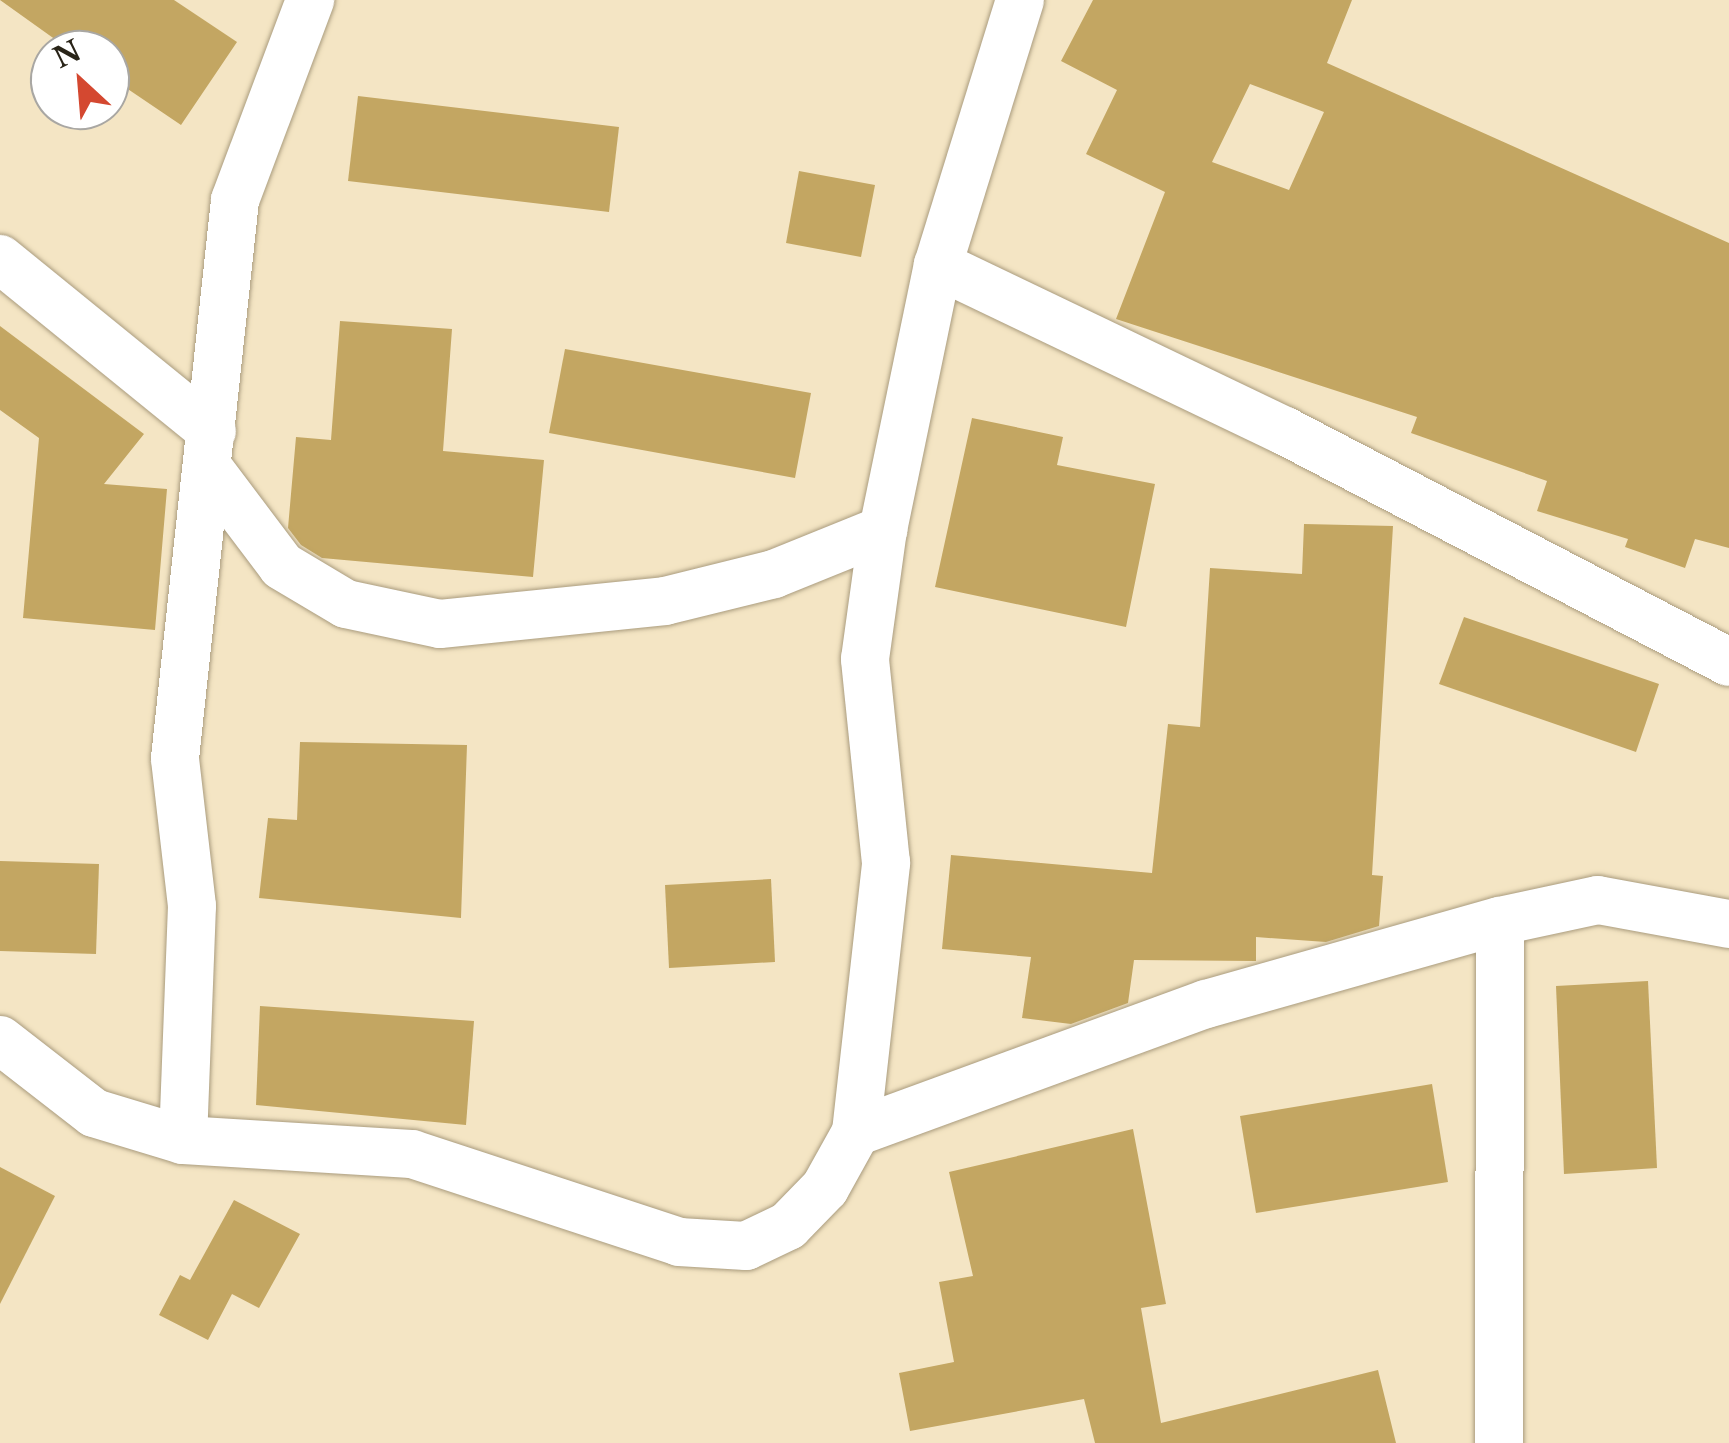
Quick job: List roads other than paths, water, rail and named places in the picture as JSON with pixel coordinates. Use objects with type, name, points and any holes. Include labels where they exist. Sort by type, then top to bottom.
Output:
[{"type":"street","points":[[183,1140],[192,906],[175,758],[234,200],[310,0]]},
{"type":"street","points":[[0,1040],[94,1114],[183,1140],[412,1154],[679,1242],[746,1246],[788,1226],[824,1188],[856,1132],[886,862],[865,659],[883,530],[938,265],[1020,0]]},
{"type":"street","points":[[0,259],[210,450],[282,566],[346,604],[440,624],[664,601],[774,574],[883,530]]},
{"type":"street","points":[[938,265],[1284,431],[1729,662]]},
{"type":"street","points":[[856,1132],[1206,1004],[1500,921],[1598,900],[1729,924]]},
{"type":"street","points":[[1499,1443],[1500,921]]}]
